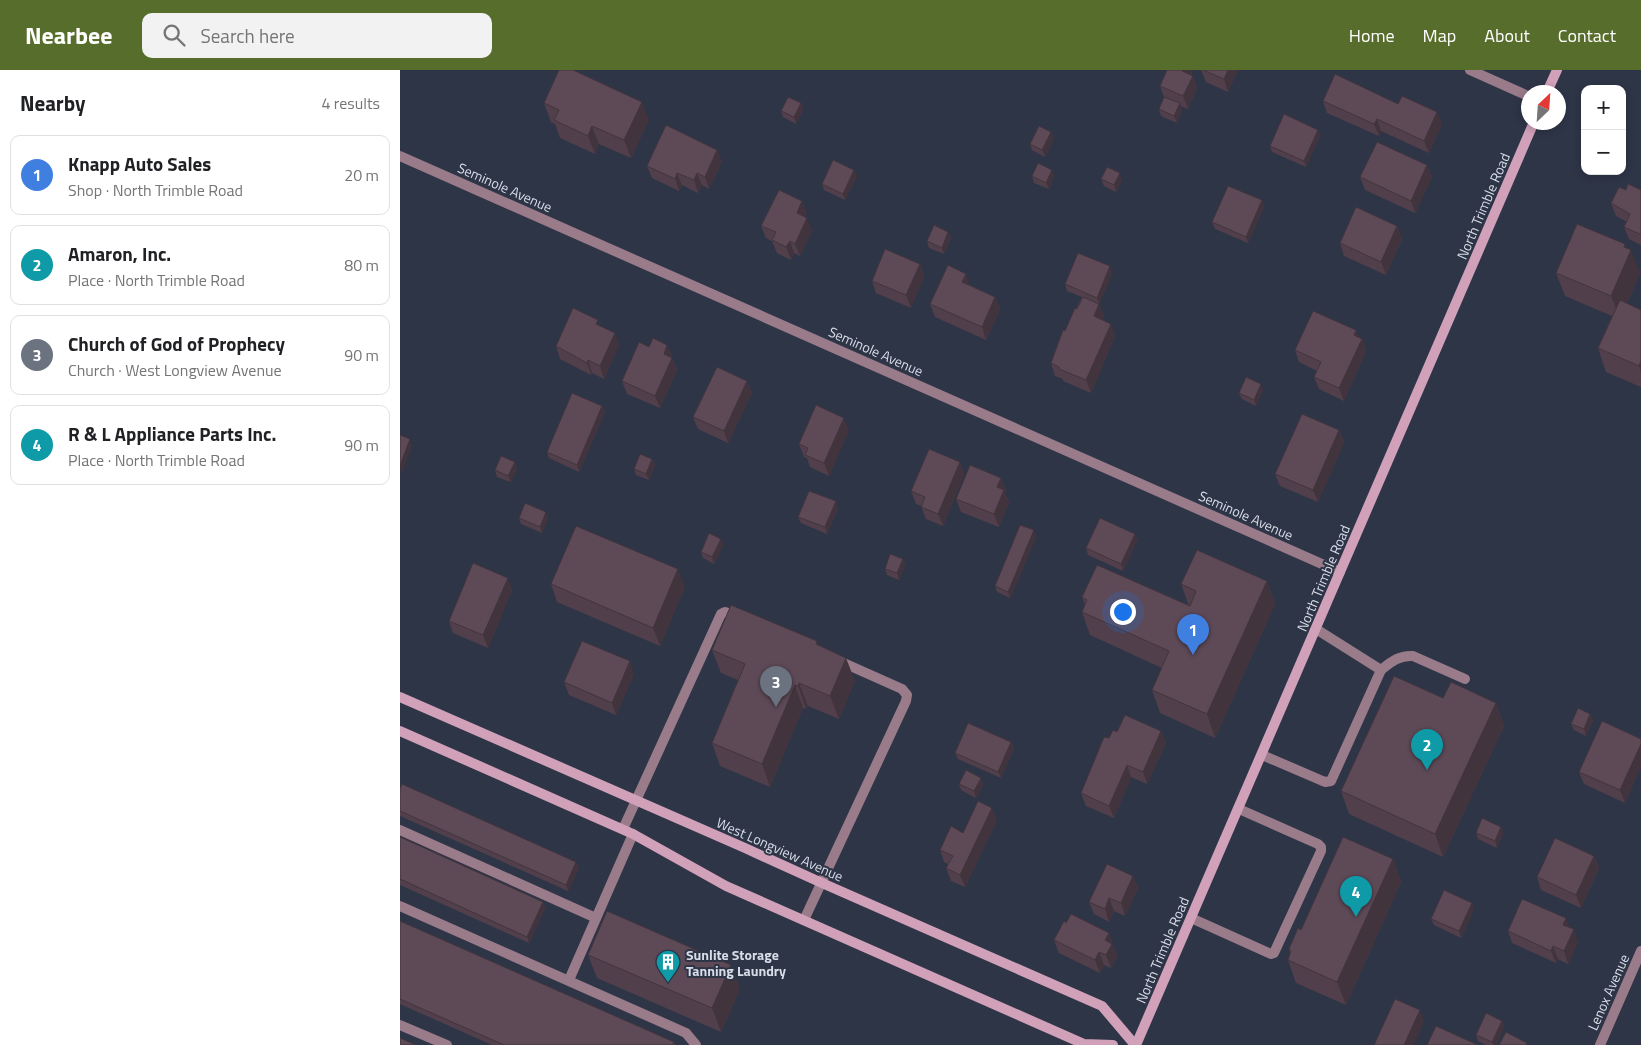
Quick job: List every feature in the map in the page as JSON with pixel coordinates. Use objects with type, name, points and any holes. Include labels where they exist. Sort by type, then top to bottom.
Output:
[{"type":"street","points":[[1470,70],[1521,93]]},
{"type":"street","points":[[1551,85],[1557,70]]},
{"type":"street","name":"North Trimble Road","points":[[1135,1045],[1239,809],[1531,130]]},
{"type":"street","name":"Seminole Avenue","points":[[400,156],[1340,572]]},
{"type":"street","points":[[623,829],[720,614],[730,613],[748,621]]},
{"type":"street","points":[[1316,630],[1381,670]]},
{"type":"street","points":[[1262,754],[1325,782],[1330,781],[1381,670],[1395,659],[1413,656],[1465,679]]},
{"type":"street","points":[[804,920],[906,701],[907,694],[902,689],[830,657]]},
{"type":"street","name":"West Longview Avenue","points":[[400,697],[1102,1006],[1135,1045]]},
{"type":"street","points":[[400,730],[623,829],[726,886],[1084,1044],[1114,1045]]},
{"type":"street","points":[[1191,918],[1271,954],[1274,953],[1321,851],[1321,847],[1318,844],[1239,809]]},
{"type":"street","points":[[400,830],[596,918]]},
{"type":"street","points":[[569,980],[633,834]]},
{"type":"street","points":[[400,906],[686,1033],[696,1045]]},
{"type":"street","name":"Lenox Avenue","points":[[1600,1045],[1641,951]]},
{"type":"street","points":[[400,1024],[447,1045]]},
{"type":"building","points":[[559,70],[573,70],[642,102],[624,140],[592,126],[588,136],[554,120],[559,110],[544,103]]},
{"type":"building","points":[[1167,70],[1183,70],[1193,76],[1183,96],[1160,86]]},
{"type":"building","points":[[1203,70],[1228,70],[1224,79]]},
{"type":"building","points":[[1335,74],[1398,104],[1402,96],[1437,112],[1424,141],[1377,119],[1374,124],[1323,101]]},
{"type":"building","points":[[788,97],[801,103],[794,117],[781,111]]},
{"type":"building","points":[[1164,97],[1180,103],[1174,116],[1159,109]]},
{"type":"building","points":[[1284,114],[1318,130],[1304,161],[1270,146]]},
{"type":"building","points":[[666,125],[717,150],[705,177],[697,173],[694,180],[677,173],[675,179],[647,166]]},
{"type":"building","points":[[1039,126],[1051,132],[1042,150],[1030,144]]},
{"type":"building","points":[[1377,142],[1427,165],[1411,201],[1360,177]]},
{"type":"building","points":[[833,160],[854,170],[843,194],[822,184]]},
{"type":"building","points":[[1038,163],[1052,170],[1046,183],[1032,176]]},
{"type":"building","points":[[1107,167],[1120,173],[1114,185],[1101,179]]},
{"type":"building","points":[[1628,184],[1641,190],[1640,234],[1624,227],[1630,214],[1611,203],[1619,187],[1626,190]]},
{"type":"building","points":[[1228,186],[1262,200],[1246,237],[1212,222]]},
{"type":"building","points":[[779,190],[802,201],[797,213],[807,218],[795,244],[790,241],[786,247],[772,240],[776,232],[761,226]]},
{"type":"building","points":[[1356,207],[1397,226],[1381,262],[1340,243]]},
{"type":"building","points":[[1577,224],[1625,244],[1624,247],[1631,250],[1611,296],[1556,273]]},
{"type":"building","points":[[934,225],[948,232],[942,248],[927,241]]},
{"type":"building","points":[[885,249],[920,264],[906,295],[872,281]]},
{"type":"building","points":[[1078,253],[1110,266],[1097,298],[1065,284]]},
{"type":"building","points":[[948,265],[966,274],[962,282],[995,297],[982,327],[930,304]]},
{"type":"building","points":[[1083,297],[1099,304],[1094,316],[1111,324],[1086,380],[1059,369],[1059,367],[1051,363],[1063,330],[1065,331],[1075,308],[1077,309]]},
{"type":"building","points":[[1620,300],[1641,310],[1641,361],[1639,366],[1598,348]]},
{"type":"building","points":[[573,308],[598,320],[596,324],[615,333],[600,366],[588,360],[587,363],[556,346]]},
{"type":"building","points":[[1313,311],[1356,330],[1354,335],[1362,339],[1339,388],[1314,377],[1321,362],[1295,350]]},
{"type":"building","points":[[653,338],[667,345],[664,354],[672,358],[655,396],[622,381],[639,342],[649,347]]},
{"type":"building","points":[[717,367],[747,381],[724,431],[693,417]]},
{"type":"building","points":[[1246,377],[1261,384],[1254,400],[1239,393]]},
{"type":"building","points":[[572,393],[602,406],[577,465],[547,452]]},
{"type":"building","points":[[816,405],[844,418],[824,463],[805,455],[808,448],[799,444]]},
{"type":"building","points":[[1302,414],[1339,430],[1313,490],[1275,474]]},
{"type":"building","points":[[400,435],[410,439],[400,466]]},
{"type":"building","points":[[929,449],[960,462],[938,514],[921,507],[925,497],[911,491]]},
{"type":"building","points":[[640,454],[652,459],[646,474],[634,469]]},
{"type":"building","points":[[501,456],[515,462],[508,476],[495,470]]},
{"type":"building","points":[[970,465],[1001,478],[997,487],[1004,490],[994,514],[956,499]]},
{"type":"building","points":[[809,491],[836,501],[825,527],[798,517]]},
{"type":"building","points":[[525,503],[546,512],[540,527],[519,518]]},
{"type":"building","points":[[1100,518],[1135,534],[1121,564],[1086,548]]},
{"type":"building","points":[[1020,525],[1034,530],[1008,592],[995,586]]},
{"type":"building","points":[[576,526],[678,569],[653,628],[551,584]]},
{"type":"building","points":[[709,533],[721,539],[712,557],[701,552]]},
{"type":"building","points":[[1197,550],[1267,581],[1207,714],[1152,690],[1169,651],[1082,612],[1087,600],[1082,597],[1097,565],[1190,606],[1196,591],[1181,584]]},
{"type":"building","points":[[890,554],[903,559],[897,573],[885,569]]},
{"type":"building","points":[[473,563],[508,578],[483,635],[449,621]]},
{"type":"building","points":[[731,605],[817,641],[816,644],[846,658],[830,696],[799,683],[798,686],[795,685],[762,764],[712,743],[745,664],[712,650]]},
{"type":"building","points":[[582,641],[630,661],[612,703],[564,682]]},
{"type":"building","points":[[1394,676],[1443,698],[1451,682],[1496,703],[1435,834],[1341,791]]},
{"type":"building","points":[[1578,708],[1590,714],[1584,729],[1571,724]]},
{"type":"building","points":[[1125,715],[1161,731],[1143,772],[1127,765],[1109,806],[1081,793],[1104,737],[1109,738],[1113,730],[1117,732]]},
{"type":"building","points":[[1602,721],[1641,739],[1641,744],[1620,790],[1579,772]]},
{"type":"building","points":[[968,723],[1011,742],[998,772],[955,753]]},
{"type":"building","points":[[966,770],[981,778],[974,791],[959,784]]},
{"type":"building","points":[[402,784],[576,862],[566,885],[400,811],[400,789]]},
{"type":"building","points":[[978,801],[992,808],[960,875],[946,868],[953,856],[940,850],[951,826],[963,833]]},
{"type":"building","points":[[1482,818],[1501,827],[1495,841],[1476,833]]},
{"type":"building","points":[[400,837],[543,902],[527,937],[400,879]]},
{"type":"building","points":[[1343,837],[1393,859],[1337,982],[1288,960],[1291,951],[1289,949],[1298,928],[1301,930]]},
{"type":"building","points":[[1555,838],[1594,856],[1576,895],[1537,877]]},
{"type":"building","points":[[1107,864],[1133,876],[1121,903],[1109,898],[1105,909],[1089,902]]},
{"type":"building","points":[[1444,890],[1472,903],[1459,931],[1431,919]]},
{"type":"building","points":[[1522,899],[1566,918],[1563,925],[1574,929],[1564,951],[1553,946],[1551,951],[1508,931]]},
{"type":"building","points":[[607,911],[731,965],[712,1008],[588,955]]},
{"type":"building","points":[[1071,914],[1109,933],[1105,940],[1112,944],[1106,955],[1099,952],[1095,960],[1054,940],[1064,921],[1066,923]]},
{"type":"building","points":[[400,921],[674,1042],[672,1045],[504,1045],[400,999]]},
{"type":"building","points":[[1395,999],[1420,1010],[1404,1045],[1374,1045]]},
{"type":"building","points":[[1486,1013],[1502,1021],[1492,1042],[1476,1035]]},
{"type":"building","points":[[1436,1026],[1478,1045],[1427,1045]]},
{"type":"building","points":[[1506,1032],[1527,1043],[1526,1045],[1499,1045]]},
{"type":"building","points":[[400,1038],[416,1045],[400,1045]]},
{"type":"place","name":"Knapp Auto Sales","points":[[1193,655]]},
{"type":"place","name":"Church of God of Prophecy","points":[[776,707]]},
{"type":"place","name":"Amaron, Inc.","points":[[1427,770]]},
{"type":"place","name":"R & L Appliance Parts Inc.","points":[[1356,917]]},
{"type":"place","name":"Sunlite Storage Tanning Laundry","points":[[668,983]]}]
